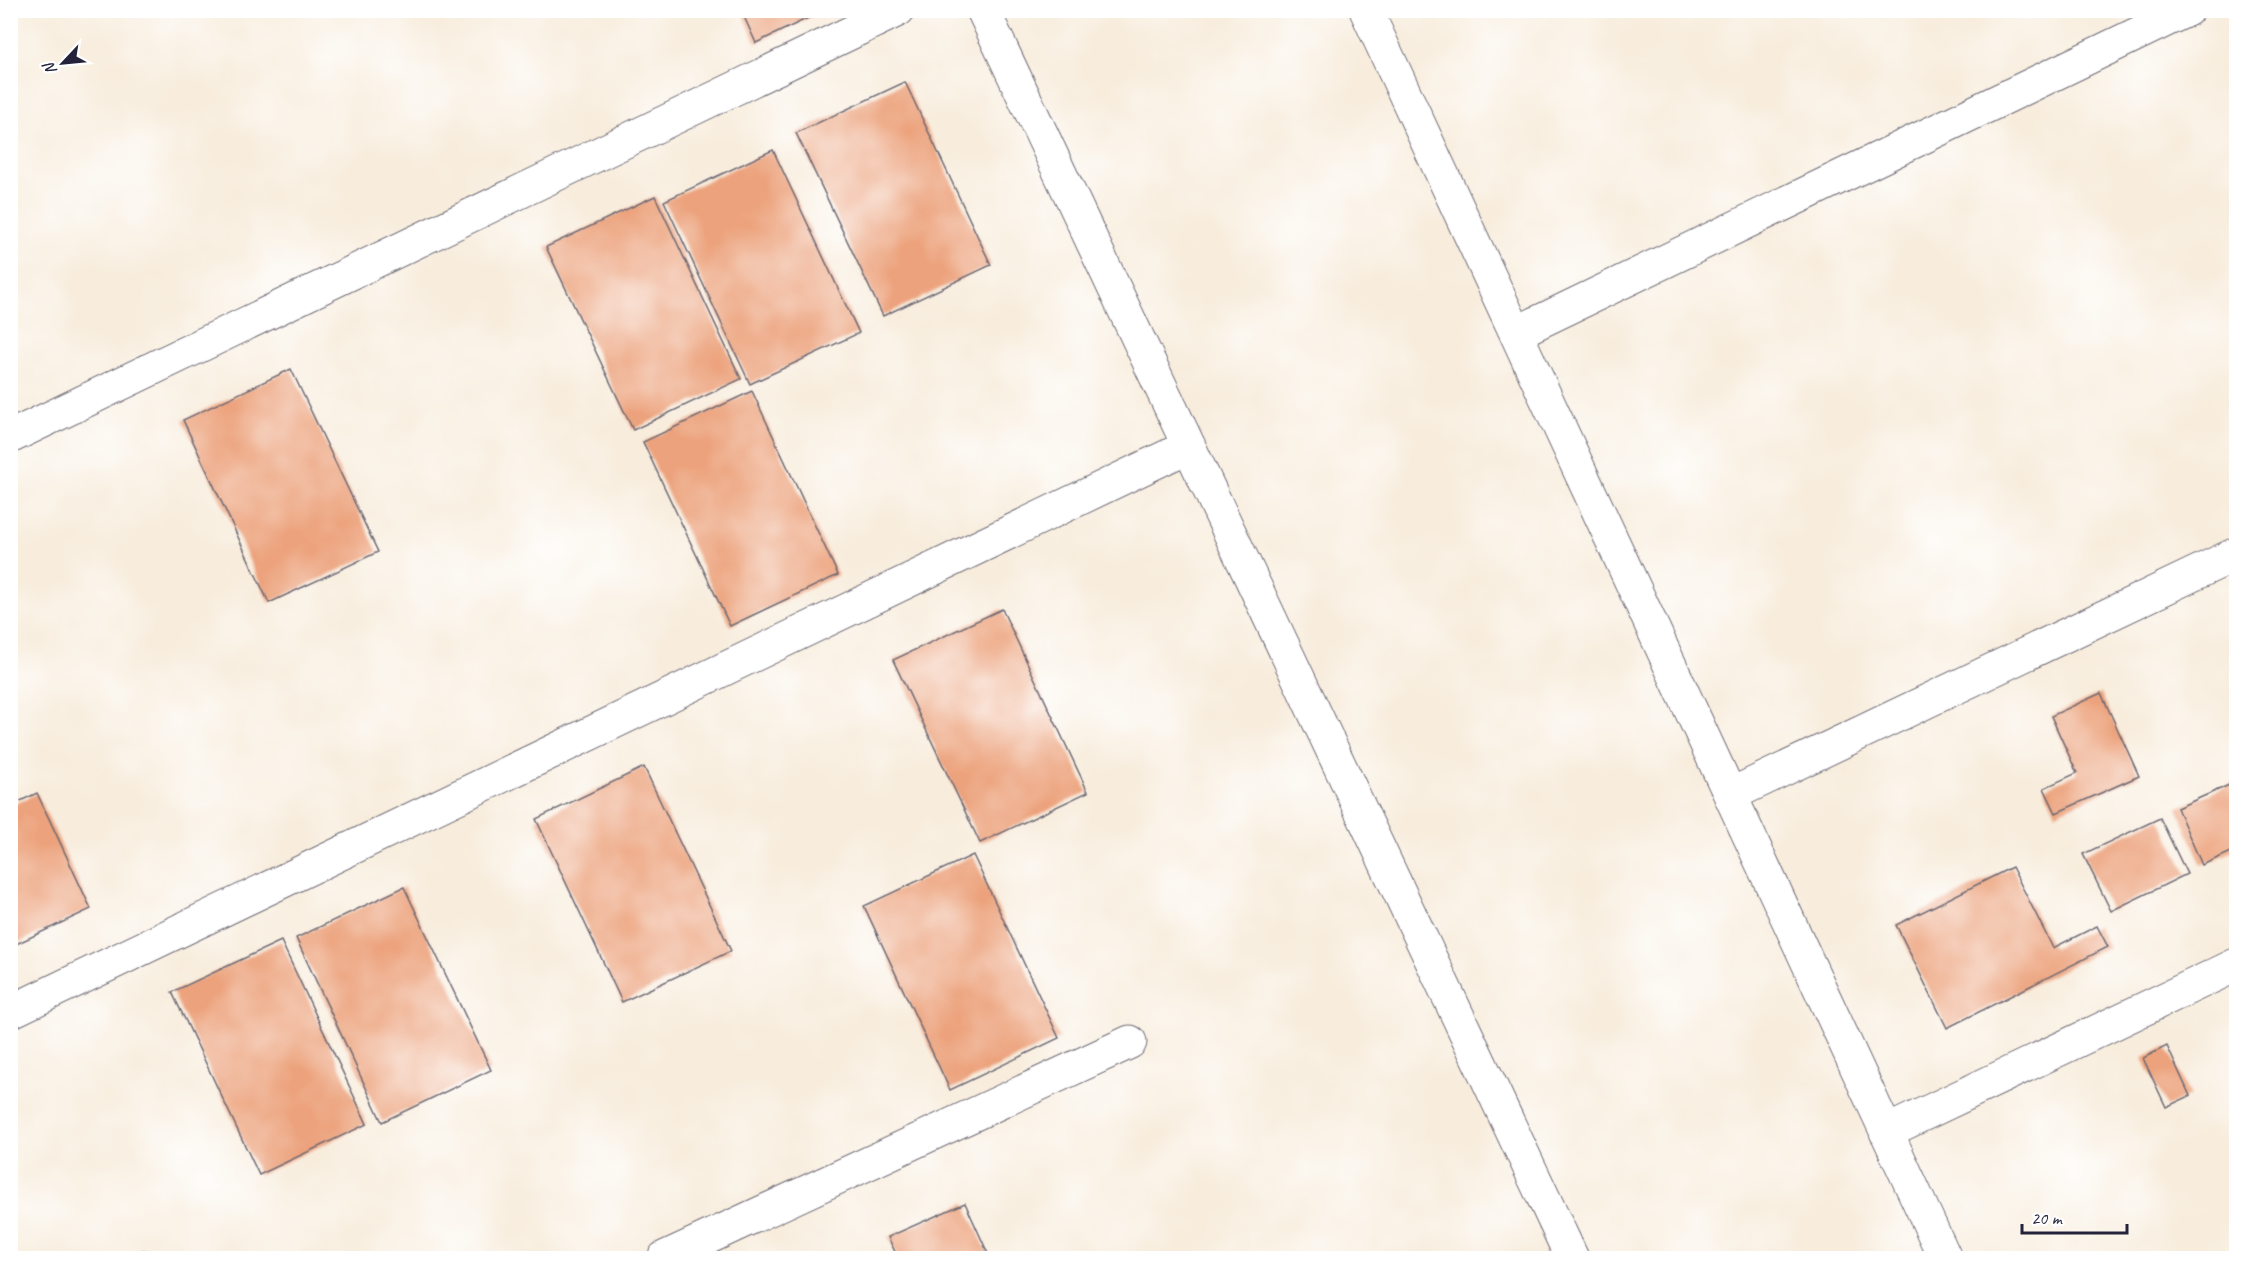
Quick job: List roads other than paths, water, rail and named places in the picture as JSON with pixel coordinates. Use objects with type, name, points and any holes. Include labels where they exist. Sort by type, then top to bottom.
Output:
[{"type":"street","points":[[10,437],[898,10]]},
{"type":"street","points":[[983,10],[1189,446],[1561,1255]]},
{"type":"street","points":[[1366,10],[1945,1258]]},
{"type":"street","points":[[1516,333],[2187,10]]},
{"type":"street","points":[[10,1012],[1189,446]]},
{"type":"street","points":[[1730,795],[2236,554]]},
{"type":"street","points":[[1886,1132],[2236,965]]},
{"type":"street","points":[[664,1258],[1130,1042]]}]
